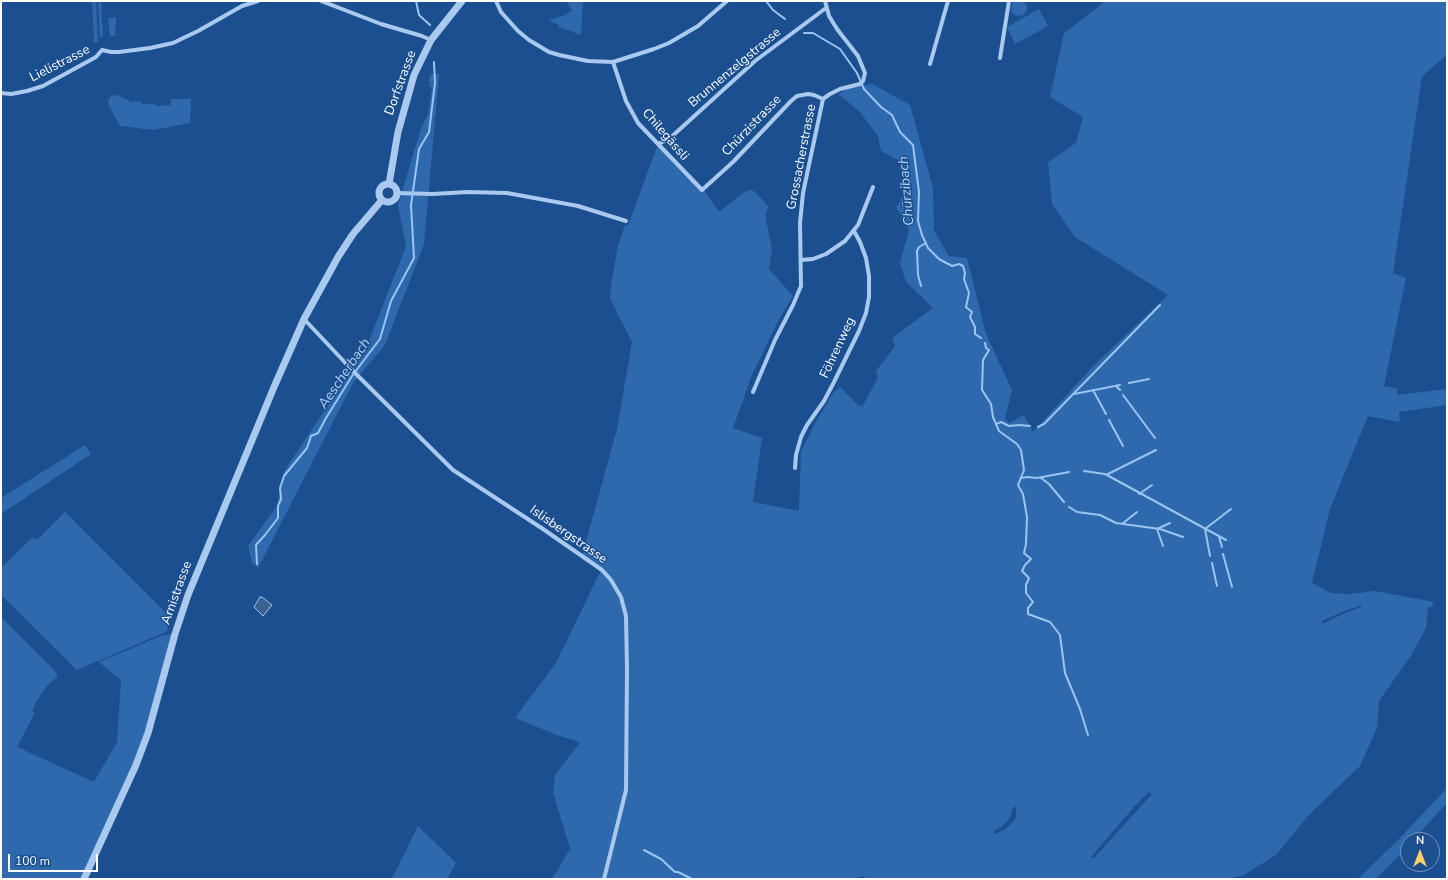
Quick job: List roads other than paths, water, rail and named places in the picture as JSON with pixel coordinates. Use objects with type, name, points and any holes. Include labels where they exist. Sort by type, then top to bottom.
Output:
[{"type":"street","name":"Lielistrasse","points":[[1,93],[11,94],[28,91],[43,86],[96,58],[102,50],[119,52],[150,48],[173,42],[198,31],[242,6],[258,1]]},
{"type":"street","points":[[321,1],[381,24],[431,40]]},
{"type":"street","name":"Dorfstrasse","points":[[389,184],[398,132],[406,99],[414,75],[431,40],[462,1]]},
{"type":"street","points":[[496,1],[501,12],[518,31],[529,40],[550,52],[588,60],[613,62],[669,43],[698,26],[727,1]]},
{"type":"street","name":"Grossacherstrasse","points":[[753,392],[775,340],[801,286],[800,223],[803,193],[823,99],[840,89],[861,82],[865,73],[858,56],[837,29],[826,8],[825,1]]},
{"type":"street","points":[[930,64],[948,1]]},
{"type":"street","points":[[1000,58],[1009,1]]},
{"type":"street","name":"Brunnenzelgstrasse","points":[[658,144],[669,139],[754,61],[826,8]]},
{"type":"street","name":"Chilegässli","points":[[613,62],[626,101],[638,123],[702,190]]},
{"type":"street","name":"Chürzistrasse","points":[[702,190],[734,162],[790,100],[797,96],[808,94],[823,99]]},
{"type":"street","points":[[384,184],[389,184],[394,186],[397,193],[392,200],[387,202],[382,200],[379,194],[379,189],[384,184]]},
{"type":"street","points":[[801,260],[813,259],[826,254],[845,242],[854,231],[863,215],[872,187]]},
{"type":"street","points":[[397,193],[507,193],[578,206],[626,221]]},
{"type":"street","points":[[304,319],[353,234],[382,200]]},
{"type":"street","name":"Föhrenweg","points":[[795,468],[796,455],[804,431],[834,382],[859,331],[866,313],[869,296],[869,276],[866,258],[854,231]]},
{"type":"street","name":"Islisbergstrasse","points":[[304,319],[359,377],[453,470],[602,570],[611,580],[621,597],[626,616],[626,790],[604,879]]},
{"type":"street","name":"Arnistrasse","points":[[84,879],[136,765],[148,733],[175,634],[188,595],[258,424],[304,319]]},
{"type":"waterway","name":"Aescherbach","points":[[416,1],[419,15],[430,25]]},
{"type":"waterway","name":"Chürzibach","points":[[766,1],[773,10],[785,19]]},
{"type":"waterway","name":"Chürzibach","points":[[804,33],[813,33],[840,49],[857,73],[864,89],[881,107],[892,115],[900,132],[913,145],[919,192],[918,221],[922,235],[928,248],[939,259],[952,266],[959,264],[963,266],[965,273],[964,279],[969,293],[966,307],[972,312],[970,317],[975,327],[975,334],[981,338]]},
{"type":"waterway","name":"Aescherbach","points":[[257,564],[256,545],[278,518],[278,506],[281,499],[280,488],[284,476],[307,448],[311,436],[318,433],[352,376],[380,339],[391,301],[414,258],[411,205],[419,149],[429,132],[435,83],[434,62]]},
{"type":"waterway","points":[[921,286],[918,275],[917,251],[919,247],[926,243]]},
{"type":"waterway","points":[[1038,427],[1044,424],[1160,305]]},
{"type":"waterway","name":"Chürzibach","points":[[985,343],[986,348],[989,350],[983,360],[982,390],[991,404],[993,417],[999,431],[1017,444],[1021,450],[1024,470],[1018,485],[1023,494],[1027,517],[1026,544],[1024,553],[1031,559],[1022,571],[1029,578],[1026,585],[1026,593],[1033,602],[1028,608],[1028,614],[1050,622],[1060,635],[1065,673],[1080,709],[1088,735]]},
{"type":"waterway","points":[[1129,383],[1149,379]]},
{"type":"waterway","points":[[1074,394],[1120,385]]},
{"type":"waterway","points":[[1116,386],[1120,390]]},
{"type":"waterway","points":[[1093,390],[1106,414]]},
{"type":"waterway","points":[[1123,395],[1155,438]]},
{"type":"waterway","points":[[1109,420],[1123,446]]},
{"type":"waterway","points":[[996,424],[1001,422],[1009,426],[1030,426]]},
{"type":"waterway","points":[[1106,475],[1156,450]]},
{"type":"waterway","points":[[1084,471],[1105,474],[1226,540]]},
{"type":"waterway","points":[[1021,478],[1037,478],[1069,472]]},
{"type":"waterway","points":[[1041,478],[1049,484],[1064,502]]},
{"type":"waterway","points":[[1139,494],[1152,485]]},
{"type":"waterway","points":[[1069,507],[1077,512],[1100,515],[1116,523],[1160,529],[1183,537]]},
{"type":"waterway","points":[[1210,556],[1205,529],[1231,509]]},
{"type":"waterway","points":[[1122,524],[1137,512]]},
{"type":"waterway","points":[[1163,546],[1157,529],[1170,523]]},
{"type":"waterway","points":[[1219,537],[1222,547]]},
{"type":"waterway","points":[[1223,554],[1232,587]]},
{"type":"waterway","points":[[1212,563],[1217,586]]},
{"type":"waterway","points":[[644,850],[661,859],[675,872],[692,879]]}]
